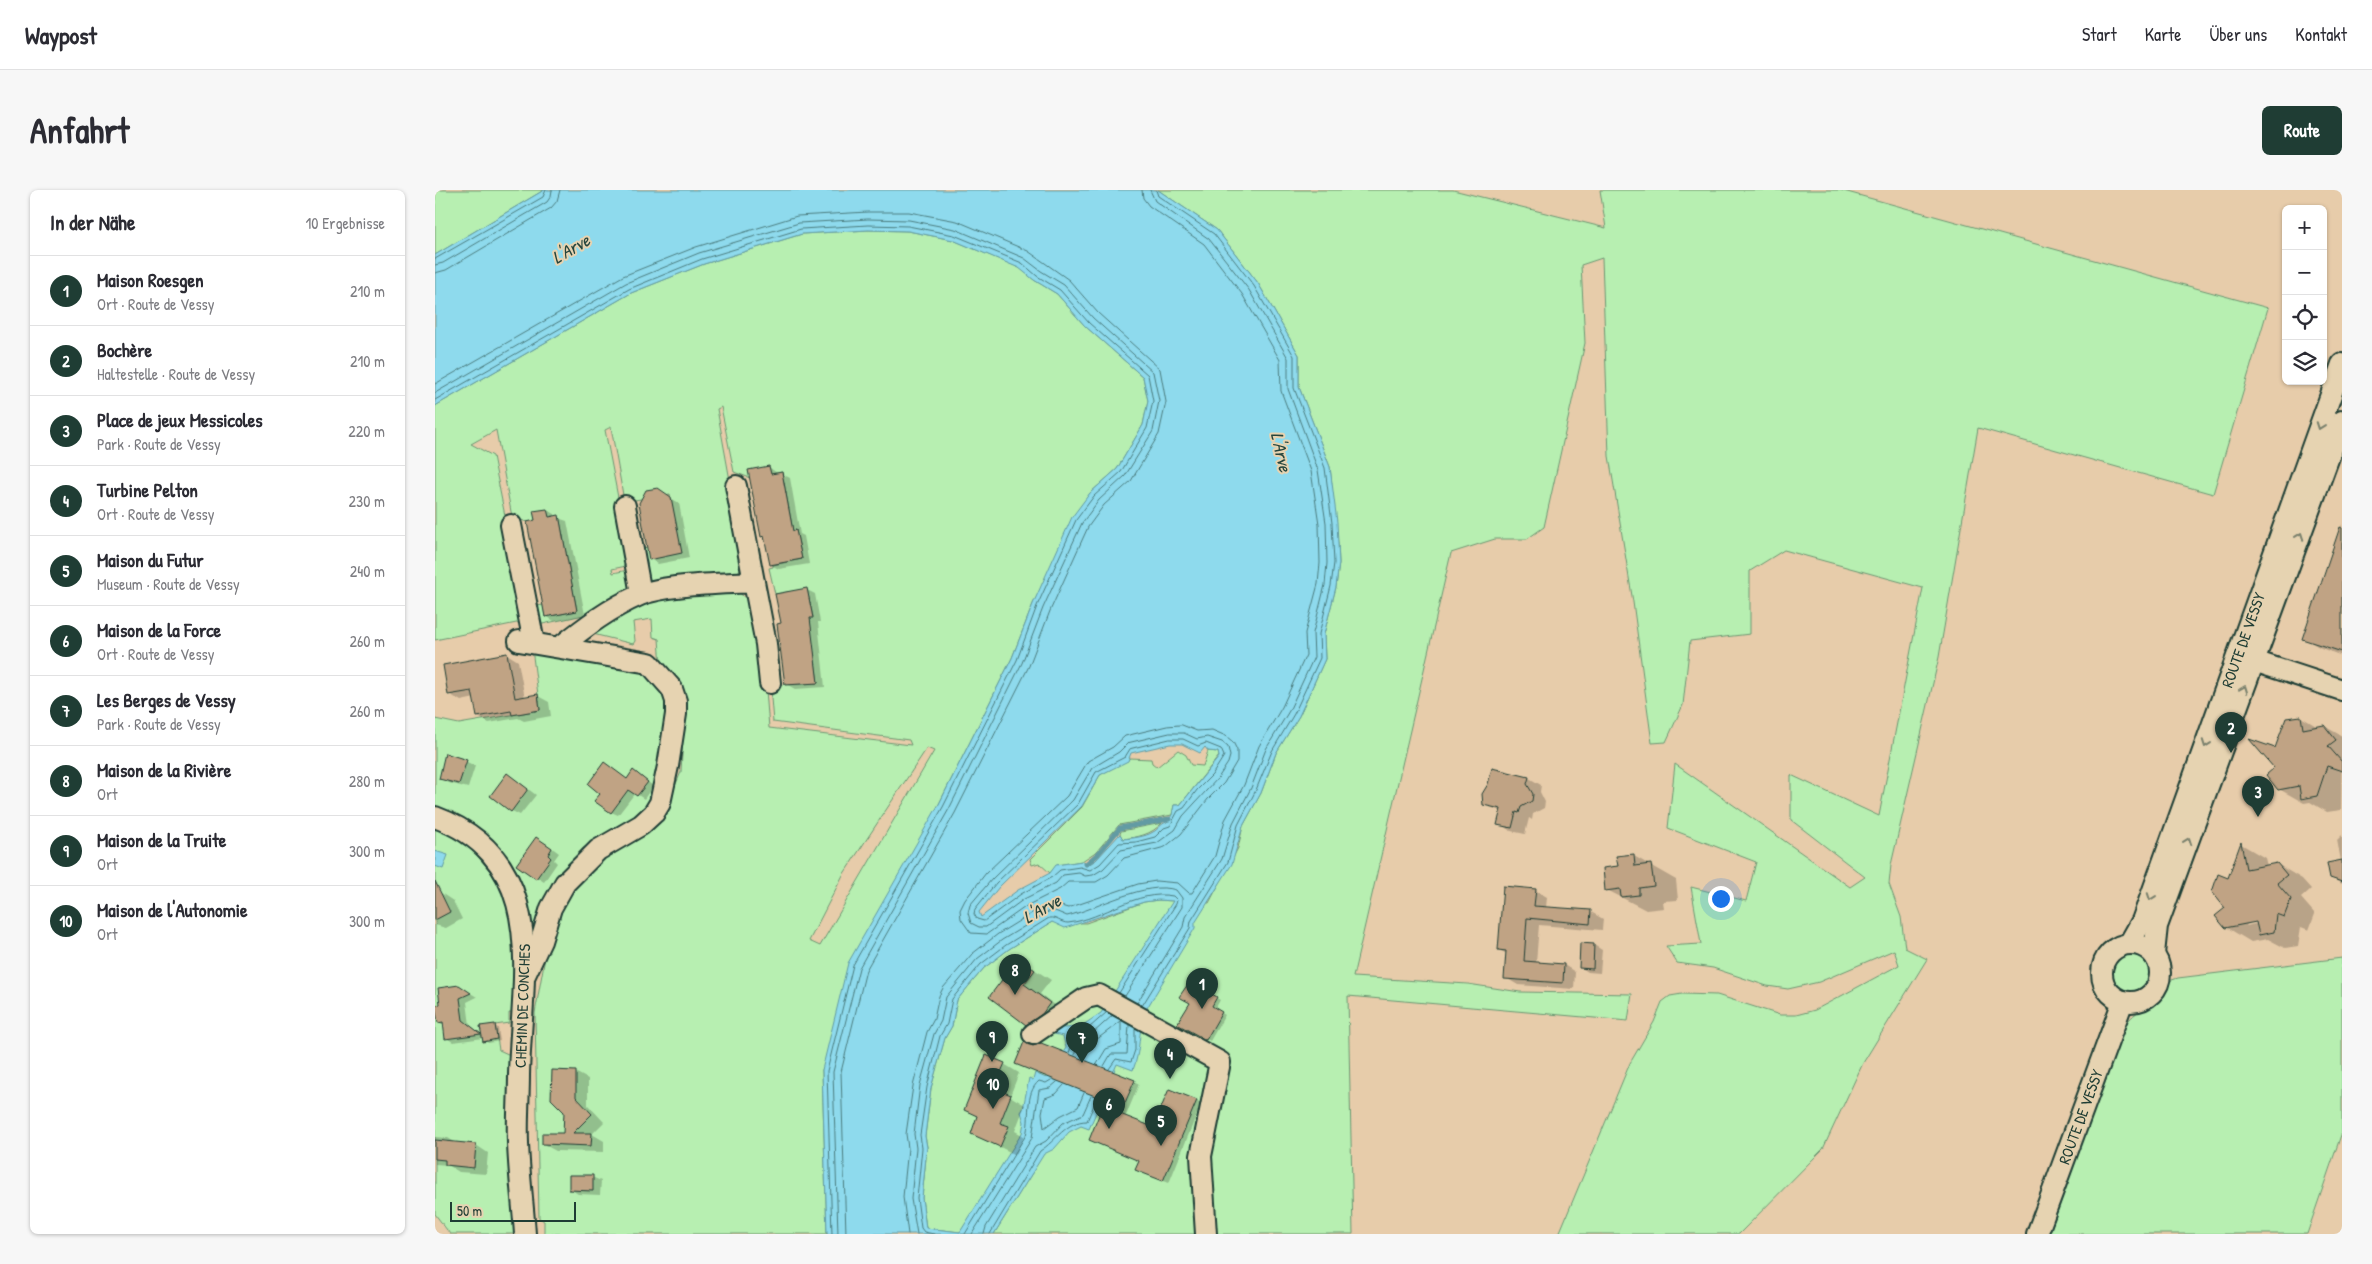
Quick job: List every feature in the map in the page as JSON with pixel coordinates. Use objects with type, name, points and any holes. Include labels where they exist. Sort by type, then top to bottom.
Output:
[{"type":"street","name":"ROUTE DE VESSY","points":[[2153,954],[2157,926],[2342,364]]},
{"type":"street","name":"ROUTE DE VESSY","points":[[2129,944],[2142,921],[2342,421]]},
{"type":"street","points":[[736,486],[766,644],[770,683]]},
{"type":"street","points":[[625,506],[641,594]]},
{"type":"street","points":[[511,525],[526,642],[649,663],[672,689],[676,702],[668,766],[660,803],[654,813],[641,825],[598,850],[565,883],[551,908],[541,942],[525,975]]},
{"type":"street","points":[[560,647],[591,621],[641,594],[678,587],[754,582]]},
{"type":"street","points":[[2246,658],[2342,690]]},
{"type":"street","name":"CHEMIN DE CONCHES","points":[[435,817],[458,828],[485,848],[507,878],[516,897],[522,920],[525,975],[521,1018],[518,1142],[525,1234]]},
{"type":"street","points":[[2129,944],[2147,948],[2153,954],[2157,960],[2160,973],[2156,988],[2145,998],[2131,1002],[2123,1001],[2106,988],[2102,967],[2110,952],[2122,945],[2129,944]]},
{"type":"street","points":[[1033,1034],[1090,996],[1099,995],[1220,1062],[1201,1156],[1206,1234]]},
{"type":"street","name":"ROUTE DE VESSY","points":[[2037,1234],[2123,1001]]},
{"type":"green space","points":[[435,190],[544,190],[435,255]]},
{"type":"green space","points":[[1158,190],[1453,190],[1606,228],[1600,190],[1840,190],[2268,308],[2213,494],[1978,428],[1939,657],[1891,865],[1889,884],[1901,917],[1905,948],[1927,959],[1863,1063],[1823,1149],[1739,1234],[1559,1234],[1630,1063],[1654,1022],[1662,1002],[1670,996],[1682,994],[1717,995],[1780,1015],[1796,1015],[1815,1010],[1899,965],[1894,950],[1819,982],[1788,989],[1767,986],[1713,968],[1677,963],[1666,946],[1701,944],[1691,887],[1746,901],[1756,862],[1668,828],[1675,764],[1850,887],[1865,877],[1791,820],[1791,775],[1879,816],[1923,588],[1784,550],[1750,571],[1750,634],[1690,641],[1683,705],[1666,742],[1652,743],[1633,602],[1609,456],[1602,258],[1581,265],[1585,343],[1544,527],[1527,539],[1495,539],[1451,553],[1353,977],[1468,984],[1520,992],[1632,994],[1628,1021],[1348,996],[1353,1234],[994,1234],[1032,1173],[960,1232],[926,1228],[922,1198],[927,1147],[925,1136],[931,1088],[945,1038],[952,1026],[957,1000],[984,968],[1009,949],[1052,922],[1086,923],[1144,902],[1158,900],[1209,903],[1238,848],[1243,826],[1261,793],[1276,753],[1299,716],[1325,659],[1324,634],[1336,587],[1339,563],[1338,544],[1330,467],[1299,387],[1299,355],[1258,283],[1217,230]]},
{"type":"green space","points":[[868,230],[908,231],[953,240],[1020,268],[1034,280],[1057,294],[1085,326],[1143,377],[1148,401],[1143,425],[1117,469],[1090,493],[1033,604],[1012,658],[939,804],[822,1070],[827,1234],[544,1234],[544,1221],[539,1218],[535,1013],[546,952],[566,900],[599,860],[659,824],[681,772],[684,718],[661,666],[659,639],[653,637],[652,619],[633,622],[635,641],[633,644],[589,633],[643,599],[734,588],[755,607],[764,665],[769,728],[911,745],[909,740],[773,722],[771,698],[774,685],[818,683],[809,618],[813,617],[807,589],[775,594],[769,568],[773,567],[773,565],[802,559],[796,530],[793,531],[782,472],[750,478],[734,472],[721,407],[717,409],[733,497],[742,567],[732,579],[649,588],[636,550],[678,539],[670,494],[629,501],[623,495],[611,427],[605,430],[631,565],[612,569],[613,573],[633,569],[636,588],[593,613],[538,625],[531,607],[543,605],[545,617],[577,611],[559,516],[527,522],[512,517],[496,430],[471,444],[493,456],[526,621],[435,640],[435,406],[631,293],[704,264],[802,234]],"holes":[[[927,748],[934,751],[820,946],[809,941],[843,875]]]},
{"type":"green space","points":[[532,649],[642,667],[669,701],[651,808],[639,819],[583,848],[551,885],[538,936],[532,935],[525,896],[486,834],[435,807],[435,719],[459,724],[540,710]]},
{"type":"green space","points":[[1178,750],[1186,755],[1191,765],[1203,766],[1208,751],[1218,752],[1219,756],[1180,805],[1174,805],[1172,815],[1119,825],[1097,851],[1082,861],[1057,865],[1050,873],[1039,863],[1032,865],[1030,859],[1082,807],[1100,775],[1130,758],[1151,759],[1152,763],[1157,767]]},
{"type":"green space","points":[[1162,823],[1149,833],[1139,836],[1123,839],[1120,834],[1121,831]]},
{"type":"green space","points":[[435,825],[469,846],[491,872],[509,904],[514,921],[515,1013],[509,1013],[509,1023],[495,1025],[499,1050],[510,1055],[517,1234],[450,1234],[435,1214]]},
{"type":"green space","points":[[2128,953],[2136,953],[2143,956],[2149,962],[2152,973],[2149,984],[2143,990],[2136,993],[2128,993],[2121,990],[2115,984],[2112,977],[2112,969],[2115,962],[2121,956]]},
{"type":"green space","points":[[2342,958],[2342,1132],[2307,1234],[2049,1234],[2125,1025],[2137,1013],[2159,997],[2169,981],[2178,978]]},
{"type":"water","name":"L'Arve","points":[[544,190],[1158,190],[1217,230],[1258,283],[1299,355],[1299,387],[1330,467],[1337,522],[1339,563],[1336,587],[1324,634],[1325,659],[1299,716],[1276,753],[1261,793],[1243,826],[1232,864],[1195,923],[1195,928],[1144,1013],[1133,1070],[1117,1064],[1089,1129],[1081,1126],[1069,1132],[1054,1149],[1044,1154],[994,1234],[827,1234],[822,1070],[848,963],[939,804],[1012,658],[1033,604],[1072,517],[1090,493],[1117,469],[1143,425],[1148,401],[1143,377],[1085,326],[1057,294],[1019,268],[953,240],[908,231],[868,230],[802,234],[704,264],[631,293],[435,406],[435,255]],"holes":[[[1170,744],[1182,744],[1200,753],[1205,747],[1208,751],[1218,752],[1219,757],[1180,805],[1174,805],[1172,815],[1167,822],[1150,834],[1143,836],[1123,839],[1120,834],[1096,860],[1088,865],[1082,861],[1056,865],[1050,873],[1018,890],[981,917],[979,912],[999,887],[1082,806],[1100,775],[1128,761],[1131,753]],[[1158,900],[1173,901],[1101,1013],[1080,1027],[1064,1028],[1057,1025],[1054,1034],[1063,1036],[1066,1048],[1046,1078],[1035,1073],[1033,1080],[1029,1078],[1021,1112],[1024,1122],[1022,1133],[960,1232],[926,1228],[922,1198],[927,1147],[925,1136],[931,1088],[945,1038],[952,1026],[957,1000],[984,968],[1009,949],[1052,922],[1065,928],[1144,902]]]},
{"type":"water","points":[[435,851],[448,855],[443,869],[435,866]]},
{"type":"building","points":[[769,466],[771,474],[782,472],[793,531],[796,530],[802,559],[770,565],[764,536],[761,537],[748,470]]},
{"type":"building","points":[[658,488],[671,497],[682,553],[649,560],[639,503],[646,490]]},
{"type":"building","points":[[547,509],[549,517],[559,515],[577,611],[545,617],[527,522],[535,520],[533,511]]},
{"type":"building","points":[[2340,527],[2342,528],[2342,652],[2302,639]]},
{"type":"building","points":[[807,588],[813,618],[810,618],[818,683],[785,685],[777,624],[781,623],[775,594]]},
{"type":"building","points":[[507,653],[515,698],[538,694],[540,710],[512,715],[511,711],[477,717],[472,691],[448,695],[443,665]]},
{"type":"building","points":[[2301,716],[2303,729],[2324,725],[2336,740],[2328,746],[2342,762],[2342,771],[2327,766],[2317,796],[2301,799],[2299,786],[2278,790],[2266,775],[2274,768],[2249,739],[2275,748],[2286,718]]},
{"type":"building","points":[[445,753],[467,760],[459,784],[439,779]]},
{"type":"building","points":[[604,762],[627,779],[633,770],[648,782],[637,796],[628,790],[611,813],[594,801],[600,794],[588,784]]},
{"type":"building","points":[[1492,768],[1529,777],[1527,784],[1533,794],[1532,801],[1521,807],[1519,813],[1516,812],[1512,828],[1497,825],[1501,809],[1483,805],[1482,794],[1488,784]]},
{"type":"building","points":[[507,773],[528,789],[511,812],[490,796]]},
{"type":"building","points":[[536,837],[552,848],[548,855],[551,858],[536,879],[516,865]]},
{"type":"building","points":[[2241,842],[2246,869],[2277,863],[2287,875],[2277,883],[2291,899],[2284,917],[2276,914],[2274,932],[2259,935],[2256,922],[2225,928],[2215,916],[2225,908],[2212,892],[2218,874],[2228,878]]},
{"type":"building","points":[[1634,854],[1635,866],[1651,864],[1654,886],[1639,888],[1639,895],[1621,897],[1620,889],[1605,891],[1603,868],[1618,866],[1616,856]]},
{"type":"building","points":[[2342,860],[2342,882],[2330,878],[2327,863]]},
{"type":"building","points":[[435,881],[450,912],[435,920]]},
{"type":"building","points":[[1503,886],[1536,889],[1534,906],[1591,910],[1590,924],[1527,918],[1524,961],[1564,964],[1563,983],[1504,979],[1506,951],[1498,950]]},
{"type":"building","points":[[1580,943],[1594,944],[1593,969],[1579,968]]},
{"type":"building","points":[[1022,961],[1035,970],[1024,984],[1050,1003],[1042,1014],[1026,1025],[989,997],[1014,964],[1018,967]]},
{"type":"building","points":[[1190,981],[1217,997],[1212,1006],[1222,1012],[1206,1040],[1177,1024],[1190,1003],[1179,997]]},
{"type":"building","points":[[459,985],[471,993],[460,998],[463,1020],[481,1034],[445,1039],[443,1022],[438,1023],[435,1006],[440,1004],[438,988]]},
{"type":"building","points":[[495,1024],[497,1039],[483,1042],[480,1026]]},
{"type":"building","points":[[1024,1042],[1033,1046],[1041,1043],[1135,1080],[1120,1114],[1153,1127],[1169,1089],[1197,1100],[1163,1181],[1135,1170],[1139,1161],[1089,1140],[1105,1100],[1015,1064]]},
{"type":"building","points":[[986,1055],[1005,1063],[994,1088],[1011,1095],[1000,1123],[1009,1126],[1000,1147],[971,1134],[977,1116],[964,1110]]},
{"type":"building","points":[[552,1070],[576,1071],[576,1097],[592,1114],[573,1133],[592,1133],[591,1146],[542,1144],[542,1133],[563,1133],[564,1112],[551,1099]]},
{"type":"building","points":[[435,1140],[476,1144],[474,1168],[445,1165],[445,1160],[435,1159]]},
{"type":"building","points":[[569,1175],[593,1175],[593,1191],[569,1190]]},
{"type":"waterway","points":[[1086,864],[1098,854],[1120,828],[1169,819]]},
{"type":"place","name":"Bochère","points":[[2231,753]]},
{"type":"place","name":"Place de jeux Messicoles","points":[[2258,817]]},
{"type":"place","name":"Maison de la Rivière","points":[[1015,995]]},
{"type":"place","name":"Maison Roesgen","points":[[1202,1009]]},
{"type":"place","name":"Maison de la Truite","points":[[992,1062]]},
{"type":"place","name":"Les Berges de Vessy","points":[[1082,1063]]},
{"type":"place","name":"Turbine Pelton","points":[[1170,1079]]},
{"type":"place","name":"Maison de l'Autonomie","points":[[993,1109]]},
{"type":"place","name":"Maison de la Force","points":[[1109,1129]]},
{"type":"place","name":"Maison du Futur","points":[[1161,1146]]}]
